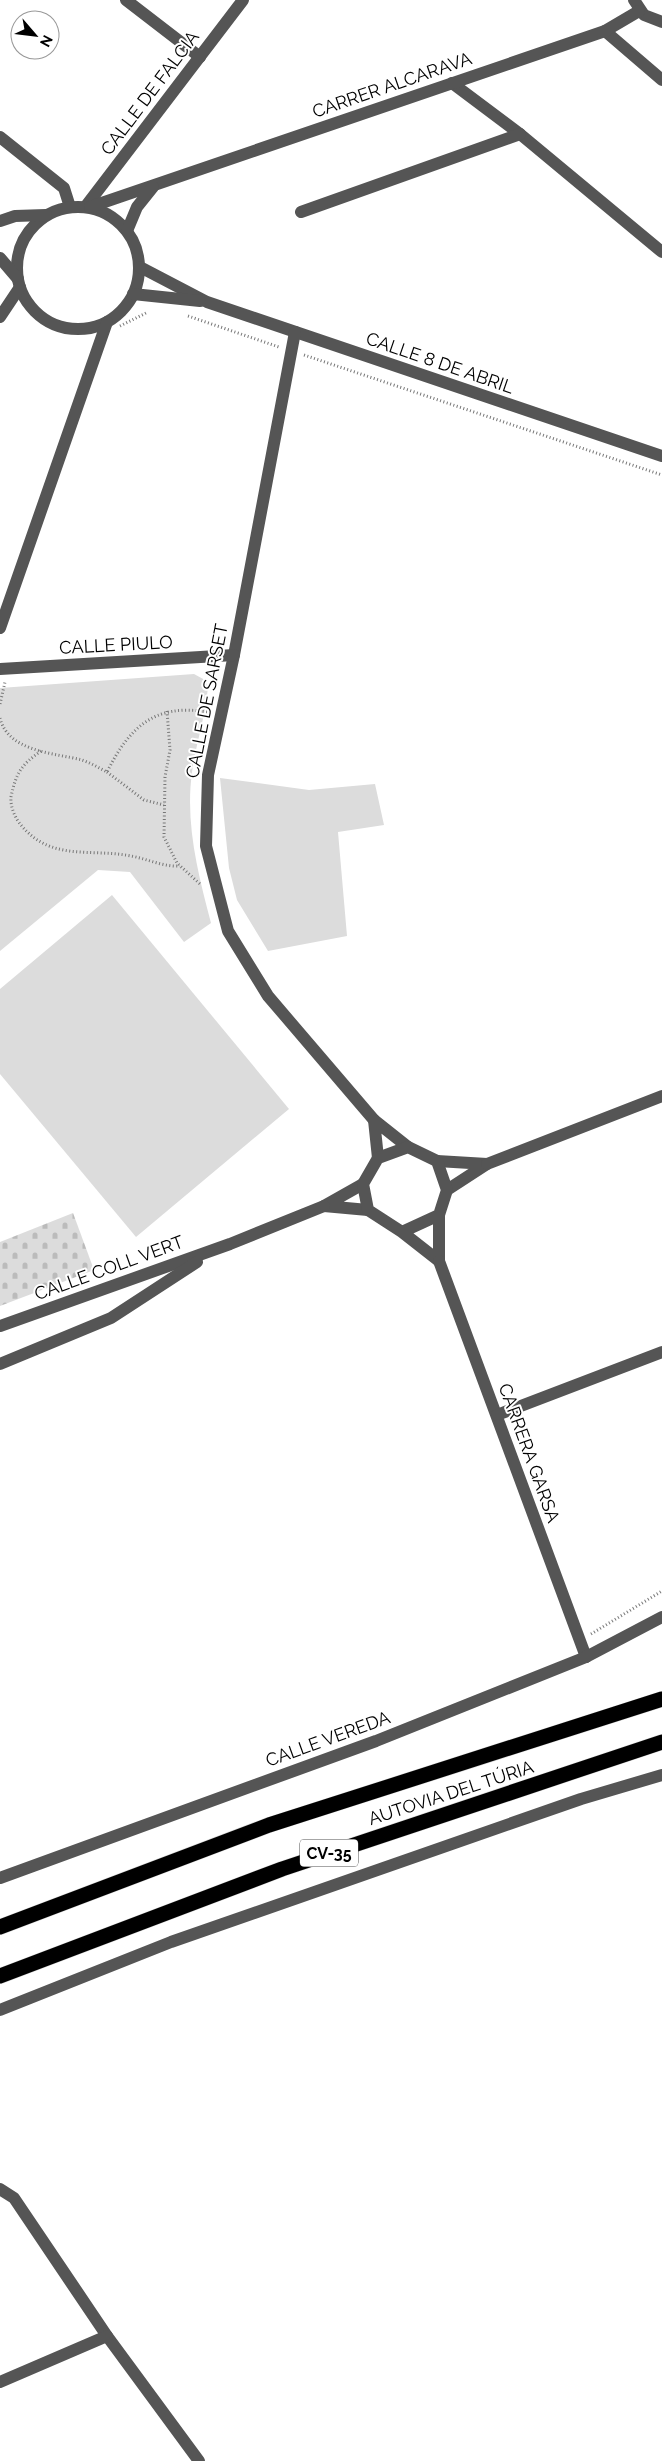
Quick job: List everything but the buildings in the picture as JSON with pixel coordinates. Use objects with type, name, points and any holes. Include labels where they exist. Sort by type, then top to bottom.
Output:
[{"type":"highway","name":"AUTOVIA DEL TÚRIA","points":[[0,1927],[269,1825],[662,1698]]},
{"type":"highway","name":"AUTOVIA DEL TÚRIA","points":[[0,1976],[282,1869],[662,1742]]},
{"type":"street","points":[[126,0],[200,57]]},
{"type":"street","name":"CALLE DE FALCIA","points":[[88,207],[243,0]]},
{"type":"street","points":[[637,5],[649,18],[662,22]]},
{"type":"street","name":"CARRER ALCARAVA","points":[[88,207],[153,187],[452,82],[605,31],[637,5]]},
{"type":"street","points":[[605,31],[662,80]]},
{"type":"street","points":[[452,82],[520,134],[662,252]]},
{"type":"street","points":[[301,212],[520,134]]},
{"type":"street","points":[[0,137],[64,188],[70,206]]},
{"type":"street","points":[[127,231],[137,207],[153,187]]},
{"type":"street","points":[[0,221],[15,216],[46,215],[70,206],[88,207],[111,216],[127,231],[136,248],[140,267],[133,294],[122,310],[107,322],[88,328],[68,328],[49,322],[33,310],[19,283],[0,258]]},
{"type":"street","points":[[0,317],[19,283],[17,261],[22,243],[32,227],[46,215]]},
{"type":"street","name":"CALLE 8 DE ABRIL","points":[[140,267],[207,302],[662,456]]},
{"type":"street","name":"CALLE 8 DE ABRIL","points":[[133,294],[207,302]]},
{"type":"street","points":[[0,628],[107,322]]},
{"type":"street","name":"CALLE DE SARSET","points":[[295,332],[234,656],[208,775],[206,846],[228,931],[268,996],[374,1120],[408,1147]]},
{"type":"street","name":"CALLE PIULO","points":[[0,669],[234,656]]},
{"type":"street","points":[[447,1190],[487,1164],[662,1096]]},
{"type":"street","points":[[374,1120],[378,1158],[363,1184],[368,1210],[402,1232],[439,1261]]},
{"type":"street","points":[[378,1158],[408,1147],[437,1161],[487,1164]]},
{"type":"street","points":[[402,1232],[439,1215],[447,1190],[437,1161]]},
{"type":"street","name":"CALLE COLL VERT","points":[[0,1326],[230,1244],[324,1206],[363,1184]]},
{"type":"street","name":"CALLE COLL VERT","points":[[324,1206],[368,1210]]},
{"type":"street","name":"CARRERA GARSA","points":[[439,1215],[439,1261],[586,1657]]},
{"type":"street","name":"CALLE COLL VERT","points":[[0,1364],[111,1318],[176,1274],[230,1244]]},
{"type":"street","points":[[497,1415],[662,1352]]},
{"type":"street","name":"CALLE VEREDA","points":[[0,1878],[376,1741],[586,1657],[662,1617]]},
{"type":"street","points":[[0,2010],[171,1942],[581,1799],[662,1775]]},
{"type":"street","points":[[0,2189],[14,2198],[107,2336],[199,2461]]},
{"type":"street","points":[[0,2382],[107,2336]]},
{"type":"path","points":[[102,336],[144,312],[153,311]]},
{"type":"path","points":[[179,313],[662,475]]},
{"type":"path","points":[[0,704],[3,687]]},
{"type":"path","points":[[107,772],[119,747],[141,724],[159,713],[168,711],[204,711]]},
{"type":"path","points":[[168,711],[170,750],[165,777],[164,837],[170,853],[180,866],[201,884]]},
{"type":"path","points":[[0,718],[1,724],[18,743],[84,761],[107,772],[144,800],[164,805]]},
{"type":"path","points":[[42,751],[27,761],[16,776],[10,802],[17,821],[30,836],[49,847],[72,852],[131,856],[171,866],[180,866]]},
{"type":"path","points":[[580,1640],[662,1591]]},
{"type":"green space","points":[[194,674],[205,680],[208,686],[192,772],[190,811],[197,867],[211,923],[184,942],[130,872],[98,870],[0,951],[0,688]]},
{"type":"green space","points":[[220,778],[309,790],[375,784],[384,825],[338,832],[347,936],[268,951],[237,900],[229,868]]},
{"type":"green space","points":[[112,895],[289,1109],[136,1237],[0,1074],[0,989]]},
{"type":"green space","points":[[73,1213],[94,1270],[0,1306],[0,1242]]}]
